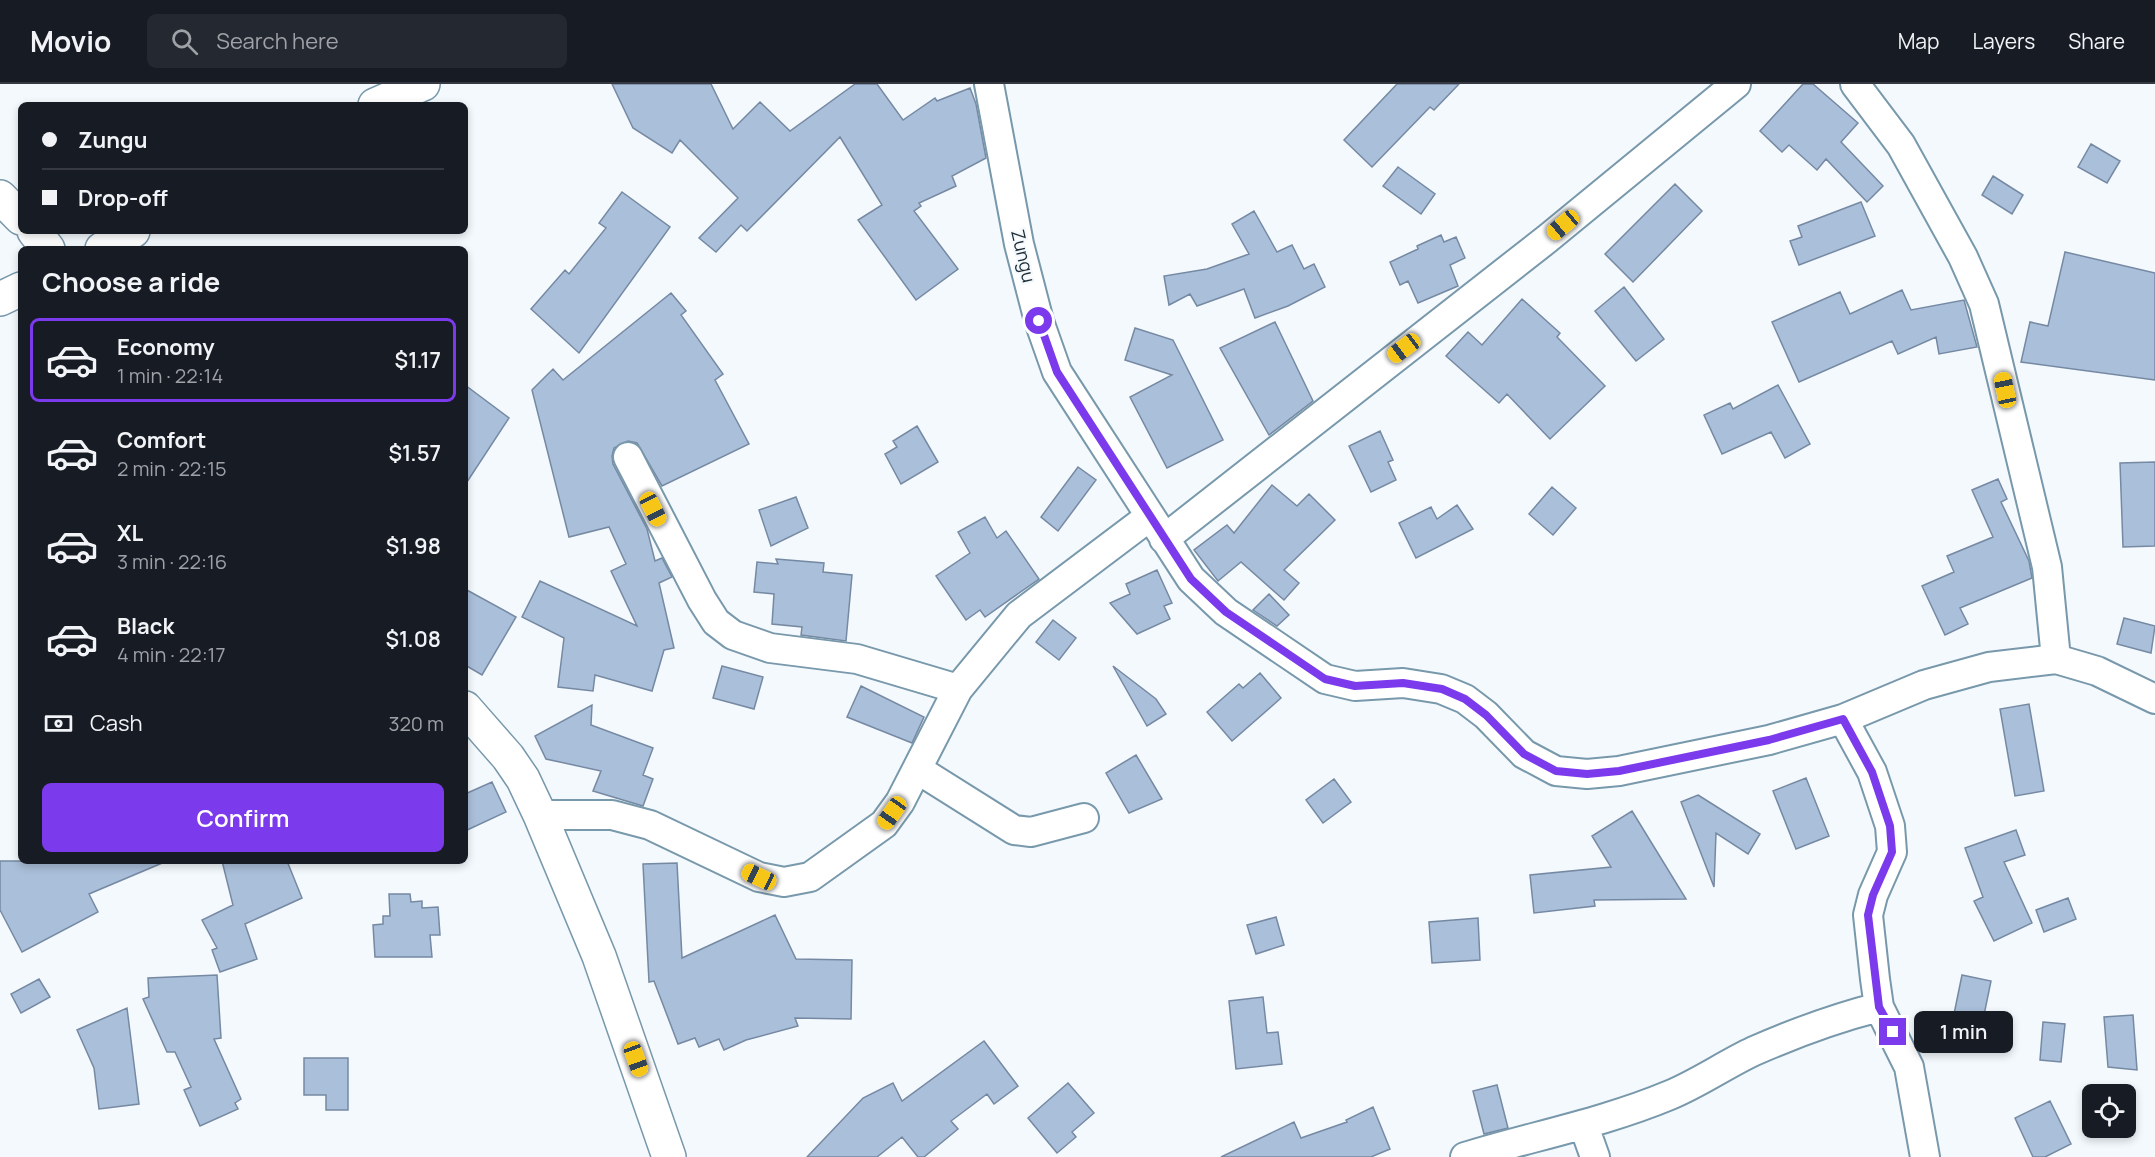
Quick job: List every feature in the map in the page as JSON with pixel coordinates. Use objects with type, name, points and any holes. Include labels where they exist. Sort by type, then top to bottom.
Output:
[{"type":"street","points":[[382,102],[423,84]]},
{"type":"street","name":"Zungu","points":[[989,84],[1019,244],[1039,321],[1057,372],[1191,579],[1226,612],[1325,679],[1355,686],[1403,683],[1449,693],[1465,699],[1486,715],[1524,754],[1556,771],[1587,774],[1619,771],[1769,740],[1843,719],[1924,685],[1989,667],[2056,659]]},
{"type":"street","points":[[540,814],[612,815],[650,825],[759,877],[784,882],[810,877],[884,824],[958,689],[1019,615],[1157,528],[1546,239],[1736,84]]},
{"type":"street","points":[[1855,84],[1900,145],[1963,257],[1984,304],[2048,567],[2056,659],[2097,671],[2155,699]]},
{"type":"street","points":[[0,197],[18,215]]},
{"type":"street","points":[[36,234],[46,246]]},
{"type":"street","points":[[107,246],[128,234]]},
{"type":"street","points":[[0,299],[18,291]]},
{"type":"street","points":[[628,457],[702,600],[716,622],[733,635],[770,648],[857,659],[958,689]]},
{"type":"street","points":[[468,712],[523,779],[540,814],[599,956],[669,1157]]},
{"type":"street","points":[[1843,719],[1872,772],[1890,826],[1892,852],[1873,895],[1868,915],[1879,1007],[1909,1067],[1925,1157]]},
{"type":"street","points":[[916,769],[1014,830],[1031,832],[1084,818]]},
{"type":"street","points":[[1465,1157],[1584,1126],[1672,1094],[1754,1051],[1838,1017],[1879,1007]]},
{"type":"street","points":[[1584,1126],[1595,1157]]},
{"type":"building","points":[[612,84],[711,84],[733,129],[760,102],[790,131],[855,84],[877,84],[903,120],[935,98],[937,101],[970,88],[976,104],[986,158],[952,176],[956,186],[919,203],[921,206],[914,211],[958,269],[916,300],[858,220],[882,205],[840,137],[747,231],[741,225],[716,252],[699,238],[738,198],[680,140],[672,153],[633,128]]},
{"type":"building","points":[[1397,84],[1459,84],[1434,110],[1430,107],[1372,167],[1344,140]]},
{"type":"building","points":[[1803,84],[1813,84],[1858,123],[1841,142],[1883,186],[1867,202],[1826,159],[1817,170],[1789,145],[1782,152],[1760,131]]},
{"type":"building","points":[[2091,144],[2120,161],[2107,183],[2078,167]]},
{"type":"building","points":[[1398,167],[1435,194],[1421,214],[1383,186]]},
{"type":"building","points":[[1993,176],[2023,195],[2012,214],[1982,195]]},
{"type":"building","points":[[1675,184],[1702,211],[1633,282],[1605,254]]},
{"type":"building","points":[[622,192],[670,227],[579,353],[531,309],[565,270],[569,274],[606,228],[599,223]]},
{"type":"building","points":[[1861,202],[1875,236],[1799,265],[1790,241],[1802,237],[1798,226]]},
{"type":"building","points":[[1254,211],[1277,252],[1292,245],[1304,269],[1314,264],[1325,287],[1288,306],[1255,318],[1244,289],[1197,306],[1190,294],[1169,305],[1164,276],[1207,269],[1249,254],[1232,224]]},
{"type":"building","points":[[1441,235],[1444,242],[1456,237],[1465,258],[1450,265],[1458,286],[1418,303],[1408,281],[1400,285],[1390,262]]},
{"type":"building","points":[[2065,252],[2155,273],[2155,380],[2021,362],[2030,322],[2048,326]]},
{"type":"building","points":[[1624,287],[1664,339],[1636,361],[1595,311]]},
{"type":"building","points":[[1902,290],[1911,310],[1964,300],[1977,347],[1939,354],[1936,337],[1898,354],[1892,341],[1799,382],[1772,322],[1840,292],[1850,314]]},
{"type":"building","points":[[671,293],[686,311],[681,315],[723,374],[715,380],[749,444],[662,486],[637,443],[628,441],[614,448],[613,464],[647,529],[655,561],[662,558],[672,577],[659,583],[674,648],[664,650],[652,691],[595,675],[593,691],[558,687],[564,638],[522,617],[540,581],[637,626],[611,571],[626,564],[609,527],[569,537],[532,390],[553,369],[563,380]]},
{"type":"building","points":[[1522,299],[1560,333],[1557,337],[1605,386],[1550,439],[1507,394],[1499,403],[1446,356],[1468,332],[1482,345]]},
{"type":"building","points":[[1275,322],[1313,401],[1269,435],[1220,348]]},
{"type":"building","points":[[1135,328],[1173,340],[1223,440],[1167,468],[1130,397],[1172,375],[1125,360]]},
{"type":"building","points":[[1778,385],[1810,444],[1785,458],[1771,432],[1722,454],[1704,415],[1730,403],[1733,409]]},
{"type":"building","points":[[468,387],[509,418],[468,480]]},
{"type":"building","points":[[917,426],[938,462],[901,484],[885,454],[897,447],[893,441]]},
{"type":"building","points":[[1380,431],[1393,460],[1388,462],[1396,480],[1371,492],[1349,446]]},
{"type":"building","points":[[2155,462],[2155,546],[2123,547],[2120,463]]},
{"type":"building","points":[[1078,467],[1096,480],[1058,531],[1041,517]]},
{"type":"building","points":[[1998,479],[2007,499],[2001,502],[2029,561],[2032,578],[1960,608],[1968,624],[1945,635],[1922,586],[1954,572],[1947,556],[1993,537],[1972,490]]},
{"type":"building","points":[[1272,485],[1297,506],[1309,494],[1335,520],[1284,570],[1299,583],[1284,600],[1241,562],[1218,581],[1194,550],[1227,525],[1234,533]]},
{"type":"building","points":[[1552,487],[1576,508],[1553,535],[1529,514]]},
{"type":"building","points":[[796,497],[808,528],[771,546],[759,510]]},
{"type":"building","points":[[1457,505],[1473,529],[1416,558],[1399,523],[1431,507],[1437,519]]},
{"type":"building","points":[[985,517],[997,538],[1006,531],[1039,579],[985,617],[980,610],[966,620],[936,576],[970,553],[958,532]]},
{"type":"building","points":[[776,559],[824,563],[823,572],[852,575],[846,641],[801,635],[802,627],[772,624],[774,594],[754,592],[757,562],[778,564]]},
{"type":"building","points":[[1157,570],[1172,603],[1164,606],[1170,619],[1137,634],[1110,603],[1130,594],[1126,584]]},
{"type":"building","points":[[468,591],[516,617],[482,675],[468,667]]},
{"type":"building","points":[[1269,594],[1289,615],[1277,626],[1253,610]]},
{"type":"building","points":[[2124,618],[2155,626],[2151,653],[2117,644]]},
{"type":"building","points":[[1053,620],[1076,638],[1059,660],[1036,642]]},
{"type":"building","points":[[722,666],[763,677],[754,709],[713,698]]},
{"type":"building","points":[[1113,666],[1156,699],[1166,714],[1147,726]]},
{"type":"building","points":[[1260,673],[1281,698],[1232,741],[1207,712],[1239,684],[1243,688]]},
{"type":"building","points":[[861,686],[924,717],[912,743],[847,717]]},
{"type":"building","points":[[2029,704],[2044,791],[2015,796],[2000,709]]},
{"type":"building","points":[[592,705],[591,725],[653,748],[643,775],[653,779],[643,806],[593,791],[601,771],[546,759],[535,736]]},
{"type":"building","points":[[1136,755],[1162,799],[1129,813],[1106,773]]},
{"type":"building","points":[[1806,778],[1829,836],[1796,849],[1773,791]]},
{"type":"building","points":[[1334,779],[1351,802],[1323,823],[1306,800]]},
{"type":"building","points":[[492,782],[506,812],[468,830],[468,793]]},
{"type":"building","points":[[1698,795],[1760,834],[1748,854],[1716,833],[1714,887],[1681,802]]},
{"type":"building","points":[[1632,811],[1686,899],[1594,900],[1595,906],[1534,913],[1530,875],[1611,867],[1592,836]]},
{"type":"building","points":[[2016,830],[2025,855],[2004,862],[2032,923],[1994,941],[1974,901],[1983,897],[1965,848]]},
{"type":"building","points":[[0,861],[18,861],[18,864],[160,864],[89,894],[98,912],[22,952],[0,910]]},
{"type":"building","points":[[677,863],[682,958],[775,915],[796,959],[852,960],[851,1019],[795,1018],[798,1026],[746,1040],[724,1050],[719,1039],[699,1047],[695,1038],[678,1044],[654,981],[649,982],[643,864]]},
{"type":"building","points":[[223,864],[288,864],[302,898],[245,924],[257,959],[220,972],[212,950],[217,948],[202,920],[233,905]]},
{"type":"building","points":[[389,894],[410,894],[411,902],[422,901],[422,908],[438,907],[440,935],[430,935],[432,957],[375,957],[373,925],[383,924],[383,916],[390,916]]},
{"type":"building","points":[[2068,898],[2076,919],[2044,932],[2036,910]]},
{"type":"building","points":[[1276,917],[1284,945],[1256,954],[1247,925]]},
{"type":"building","points":[[1478,918],[1480,960],[1432,963],[1429,922]]},
{"type":"building","points":[[217,975],[221,1038],[214,1039],[241,1099],[235,1103],[238,1109],[200,1126],[184,1090],[191,1087],[175,1052],[167,1052],[143,999],[149,997],[148,978]]},
{"type":"building","points":[[1962,975],[1991,981],[1983,1020],[1954,1014]]},
{"type":"building","points":[[39,979],[50,997],[21,1013],[11,994]]},
{"type":"building","points":[[1263,997],[1267,1033],[1278,1032],[1282,1064],[1236,1069],[1229,1001]]},
{"type":"building","points":[[127,1008],[139,1104],[99,1109],[94,1068],[77,1030]]},
{"type":"building","points":[[2133,1015],[2137,1070],[2108,1067],[2104,1017]]},
{"type":"building","points":[[2043,1022],[2065,1024],[2061,1062],[2040,1060]]},
{"type":"building","points":[[984,1041],[1018,1086],[994,1104],[987,1094],[951,1121],[958,1129],[924,1157],[918,1157],[902,1137],[877,1157],[807,1157],[863,1098],[893,1083],[902,1101]]},
{"type":"building","points":[[304,1058],[348,1058],[348,1110],[326,1110],[326,1095],[304,1095]]},
{"type":"building","points":[[1068,1083],[1094,1113],[1072,1132],[1076,1137],[1057,1153],[1028,1118]]},
{"type":"building","points":[[1497,1085],[1508,1128],[1484,1134],[1473,1091]]},
{"type":"building","points":[[2050,1101],[2071,1144],[2045,1157],[2033,1157],[2015,1118]]},
{"type":"building","points":[[1373,1107],[1390,1149],[1371,1157],[1221,1157],[1294,1122],[1301,1138],[1347,1122],[1346,1120]]},
{"type":"route","points":[[1039,321],[1057,372],[1191,579],[1226,612],[1325,679],[1355,686],[1403,683],[1442,689],[1465,699],[1486,715],[1524,754],[1556,771],[1587,774],[1619,771],[1769,740],[1843,719],[1872,772],[1890,826],[1892,852],[1884,876],[1873,895],[1868,915],[1879,1007],[1893,1032]]}]
